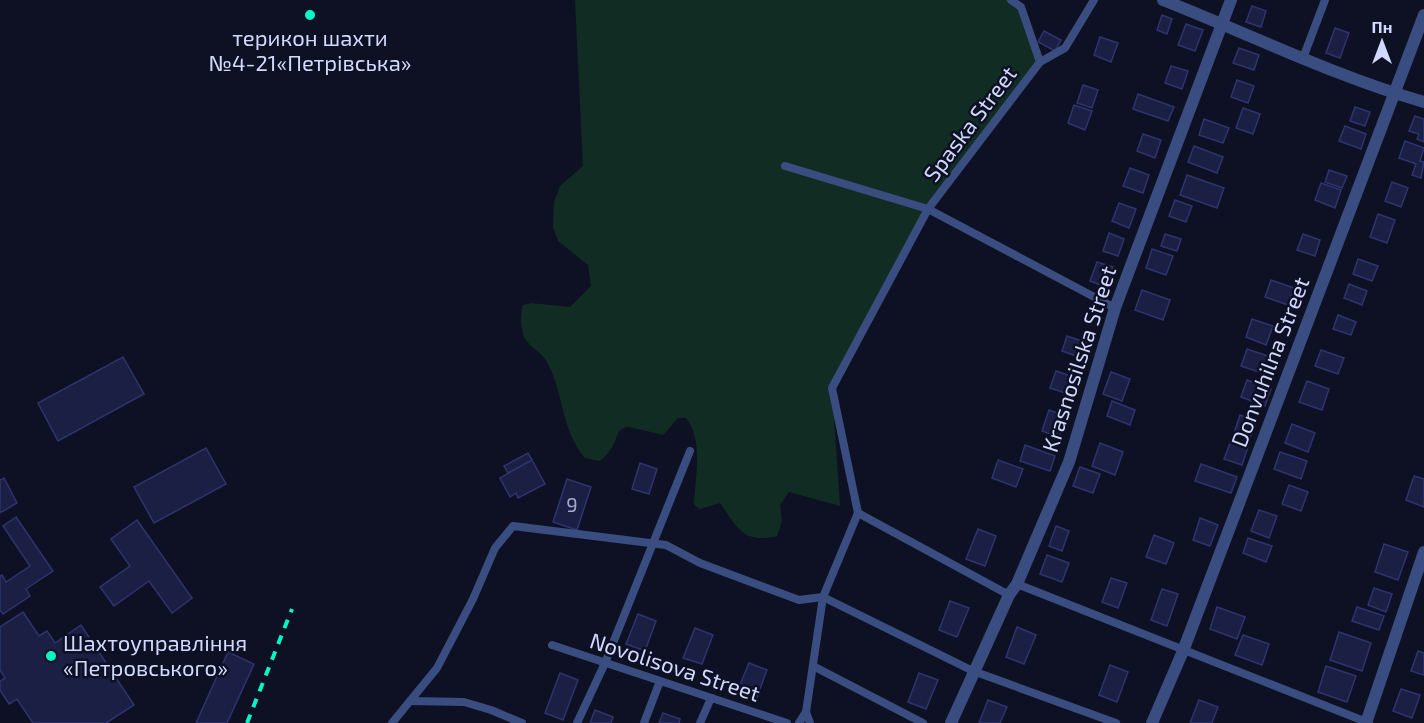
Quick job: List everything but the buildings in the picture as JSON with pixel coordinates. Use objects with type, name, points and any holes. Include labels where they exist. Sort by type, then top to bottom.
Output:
[{"type":"street","points":[[1163,0],[1395,94],[1424,102]]},
{"type":"street","name":"Krasnosilska Street","points":[[951,723],[1008,595],[1017,584],[1069,462],[1115,308],[1231,0]]},
{"type":"street","name":"Donvuhilna Street","points":[[1152,723],[1183,651],[1424,15]]},
{"type":"street","points":[[1368,723],[1424,552]]},
{"type":"lane","name":"Spaska Street","points":[[1011,0],[1021,7],[1040,62]]},
{"type":"lane","name":"Spaska Street","points":[[858,513],[832,388],[928,209],[1040,62],[1065,48],[1094,0]]},
{"type":"lane","points":[[1303,58],[1326,0]]},
{"type":"lane","points":[[785,166],[928,209],[1115,308]]},
{"type":"lane","points":[[577,723],[605,663],[690,451]]},
{"type":"lane","points":[[799,723],[806,712],[823,597],[858,513],[1008,595]]},
{"type":"lane","points":[[392,723],[437,668],[473,599],[495,549],[513,526],[666,545],[700,563],[799,600],[823,597],[973,671],[1116,723]]},
{"type":"lane","points":[[1017,584],[1368,723]]},
{"type":"lane","name":"Novolisova Street","points":[[552,645],[787,723]]},
{"type":"lane","points":[[813,666],[923,723]]},
{"type":"lane","points":[[644,723],[660,681]]},
{"type":"lane","points":[[700,723],[711,698]]},
{"type":"lane","points":[[410,701],[464,702],[522,723]]},
{"type":"lane","points":[[806,712],[810,723]]},
{"type":"green space","points":[[575,0],[1011,0],[1021,7],[1040,62],[928,209],[832,388],[840,506],[789,492],[780,505],[782,521],[777,536],[756,538],[742,532],[720,503],[700,509],[694,505],[697,448],[692,427],[686,418],[678,418],[663,435],[626,427],[619,431],[612,448],[603,458],[599,461],[585,458],[571,436],[548,364],[524,336],[521,322],[523,305],[531,303],[570,307],[591,286],[588,265],[558,241],[553,227],[554,202],[560,186],[583,166]]},
{"type":"railway","points":[[247,723],[292,609]]},
{"type":"place","name":"терикон шахти №4-21«Петрівська»","points":[[310,15]]},
{"type":"place","name":"Шахтоуправління «Петровського»","points":[[51,656]]}]
